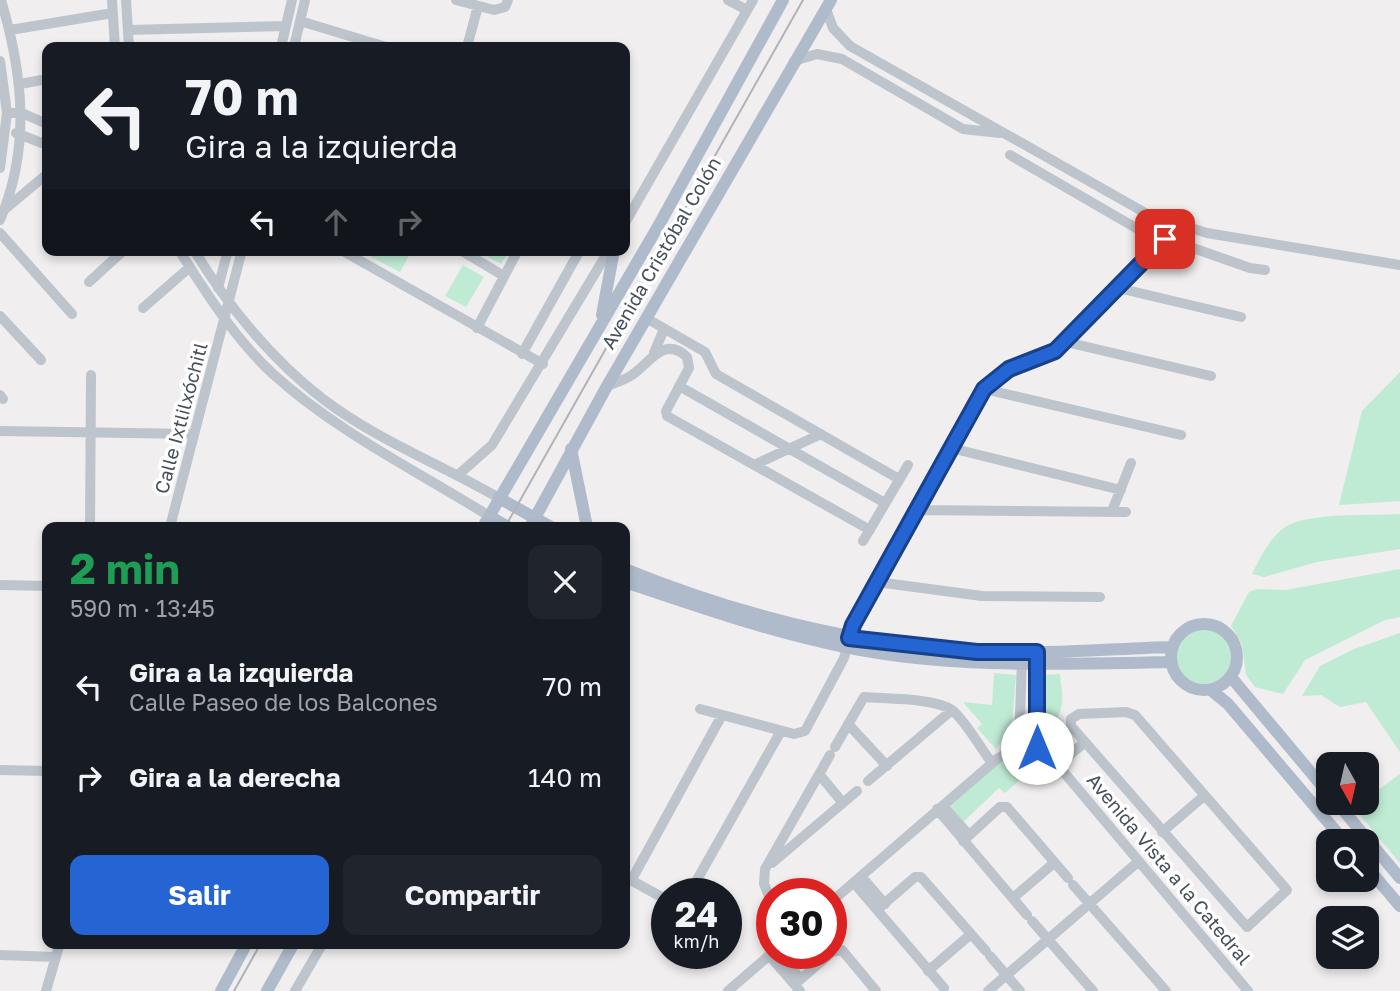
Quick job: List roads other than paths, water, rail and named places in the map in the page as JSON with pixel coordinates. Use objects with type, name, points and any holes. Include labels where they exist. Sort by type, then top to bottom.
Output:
[{"type":"main road","name":"Avenida Cristóbal Colón","points":[[486,521],[601,326],[783,0]]},
{"type":"main road","name":"Avenida Cristóbal Colón","points":[[532,522],[607,386],[829,4]]},
{"type":"main road","points":[[601,326],[611,256]]},
{"type":"main road","points":[[571,449],[586,522]]},
{"type":"main road","points":[[499,498],[532,522]]},
{"type":"main road","points":[[630,571],[690,596],[848,643]]},
{"type":"main road","points":[[630,584],[726,615],[848,643],[935,659],[1037,658],[1170,662]]},
{"type":"main road","points":[[1211,690],[1231,677],[1237,660],[1237,650],[1228,633],[1220,628],[1201,624],[1191,626],[1176,638],[1172,647],[1170,662],[1182,683],[1191,688],[1211,690],[1228,704],[1334,829]]},
{"type":"main road","points":[[1037,658],[1172,647]]},
{"type":"main road","points":[[1231,677],[1316,779]]},
{"type":"main road","points":[[1348,816],[1400,878]]},
{"type":"main road","points":[[1379,881],[1400,906]]},
{"type":"main road","points":[[220,991],[244,949]]},
{"type":"main road","points":[[267,991],[291,949]]},
{"type":"street","points":[[1,0],[10,30],[20,84],[22,113],[15,176],[2,215]]},
{"type":"street","points":[[112,0],[115,42]]},
{"type":"street","points":[[126,0],[129,42]]},
{"type":"street","points":[[282,42],[292,0]]},
{"type":"street","points":[[295,42],[306,0]]},
{"type":"street","points":[[456,0],[501,10],[508,0]]},
{"type":"street","points":[[728,0],[747,10]]},
{"type":"street","points":[[630,214],[753,0]]},
{"type":"street","points":[[829,4],[833,28],[850,46],[1149,215],[1180,226],[1400,265]]},
{"type":"street","points":[[468,42],[478,6]]},
{"type":"street","points":[[10,30],[113,13]]},
{"type":"street","points":[[300,21],[369,42]]},
{"type":"street","points":[[128,30],[286,26]]},
{"type":"street","points":[[794,61],[817,54],[842,59],[963,129],[1007,134]]},
{"type":"street","points":[[0,61],[7,113],[0,168]]},
{"type":"street","points":[[20,84],[42,80]]},
{"type":"street","points":[[7,113],[22,113],[42,122]]},
{"type":"street","points":[[6,133],[21,133],[42,143]]},
{"type":"street","points":[[1010,155],[1136,228],[1250,268],[1265,270]]},
{"type":"street","points":[[2,215],[42,179]]},
{"type":"street","points":[[0,233],[72,314]]},
{"type":"street","points":[[700,709],[797,735],[805,731],[848,643],[853,625],[984,389],[1009,369],[1047,356],[1066,342],[1165,239]]},
{"type":"street","points":[[89,282],[117,256]]},
{"type":"street","points":[[183,256],[225,318],[272,373],[316,410],[467,502],[486,521]]},
{"type":"street","points":[[198,256],[230,302],[281,360],[323,399],[499,498]]},
{"type":"street","points":[[214,302],[226,256]]},
{"type":"street","name":"Calle Ixtlilxóchitl","points":[[171,522],[241,256]]},
{"type":"street","points":[[351,256],[543,364]]},
{"type":"street","points":[[470,256],[504,276]]},
{"type":"street","points":[[477,328],[515,256]]},
{"type":"street","points":[[522,354],[577,256]]},
{"type":"street","points":[[458,475],[492,445],[608,256]]},
{"type":"street","points":[[143,307],[190,267]]},
{"type":"street","points":[[1118,288],[1241,317]]},
{"type":"street","points":[[0,316],[41,360]]},
{"type":"street","points":[[646,318],[705,352],[716,374],[900,479]]},
{"type":"street","points":[[607,386],[631,376],[654,354],[664,329]]},
{"type":"street","points":[[1066,342],[1211,376]]},
{"type":"street","points":[[654,354],[672,348],[687,357],[689,368],[666,411],[667,416],[870,530]]},
{"type":"street","points":[[90,522],[91,375]]},
{"type":"street","points":[[679,386],[885,503]]},
{"type":"street","points":[[984,389],[1181,435]]},
{"type":"street","points":[[0,431],[194,434]]},
{"type":"street","points":[[754,465],[821,434]]},
{"type":"street","points":[[951,448],[1121,490]]},
{"type":"street","points":[[1112,511],[1131,463]]},
{"type":"street","points":[[863,541],[908,465]]},
{"type":"street","points":[[467,502],[465,491],[470,486],[477,486]]},
{"type":"street","points":[[917,510],[1126,512]]},
{"type":"street","points":[[877,582],[982,596],[1100,597]]},
{"type":"street","points":[[0,585],[42,586]]},
{"type":"street","points":[[1022,658],[1028,746]]},
{"type":"street","points":[[1028,746],[1037,658]]},
{"type":"street","points":[[764,878],[765,869],[864,697],[940,705],[952,710],[965,725],[973,729],[995,761]]},
{"type":"street","points":[[868,782],[952,710]]},
{"type":"street","points":[[1084,713],[1131,713],[1204,796],[1287,890],[1247,927],[1086,746],[1071,726],[1074,716],[1084,713]]},
{"type":"street","points":[[630,876],[722,715]]},
{"type":"street","points":[[848,724],[887,766]]},
{"type":"street","points":[[698,878],[781,730]]},
{"type":"street","points":[[847,888],[995,761],[1028,746]]},
{"type":"street","name":"Avenida Vista a la Catedral","points":[[1028,746],[1060,767],[1248,991]]},
{"type":"street","points":[[1060,767],[1086,746]]},
{"type":"street","points":[[0,770],[42,771]]},
{"type":"street","points":[[819,774],[843,803]]},
{"type":"street","points":[[765,869],[857,790]]},
{"type":"street","points":[[1162,832],[1204,796]]},
{"type":"street","points":[[966,838],[1005,806],[1160,989]]},
{"type":"street","points":[[940,807],[1093,991]]},
{"type":"street","points":[[1013,898],[1054,863]]},
{"type":"street","points":[[988,991],[1141,863]]},
{"type":"street","points":[[881,907],[915,877],[921,877],[1020,991]]},
{"type":"street","points":[[857,879],[944,988]]},
{"type":"street","points":[[630,880],[651,891]]},
{"type":"street","points":[[928,971],[971,934]]},
{"type":"street","points":[[46,991],[58,949]]},
{"type":"street","points":[[295,991],[320,949]]},
{"type":"street","points":[[0,956],[56,957]]},
{"type":"street","points":[[847,956],[876,991]]},
{"type":"street","points":[[728,991],[756,968]]},
{"type":"street","points":[[786,969],[799,985],[814,969]]},
{"type":"tram line","points":[[508,522],[803,0]]},
{"type":"tram line","points":[[234,991],[258,949]]}]
